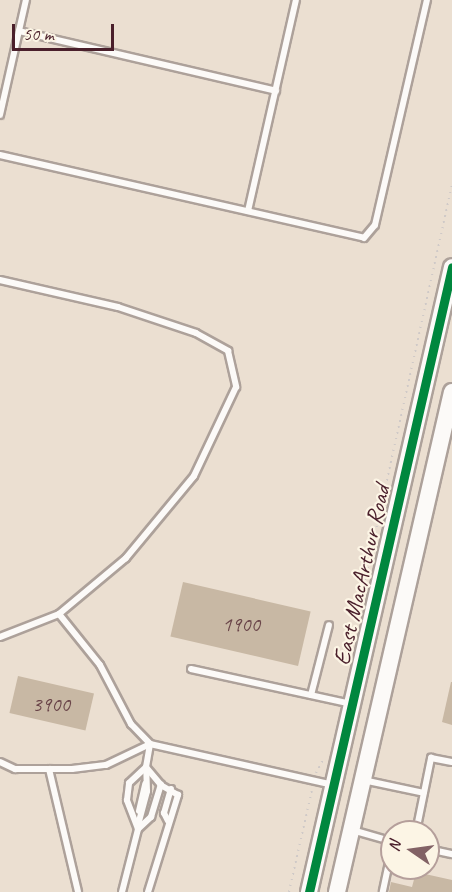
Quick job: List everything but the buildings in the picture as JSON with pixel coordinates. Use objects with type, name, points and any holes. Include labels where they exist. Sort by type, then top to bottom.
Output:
[{"type":"street","name":"East MacArthur Road","points":[[309,892],[452,267]]},
{"type":"street","name":"East MacArthur Road","points":[[337,892],[452,392]]},
{"type":"lane","points":[[0,115],[26,0]]},
{"type":"lane","points":[[248,211],[296,0]]},
{"type":"lane","points":[[0,154],[364,238],[375,225],[427,0]]},
{"type":"lane","points":[[19,31],[276,91]]},
{"type":"lane","points":[[0,280],[118,307],[196,333],[228,351],[236,367],[233,395],[194,476],[126,558],[59,614],[0,637]]},
{"type":"lane","points":[[59,614],[100,665],[131,724],[150,744],[334,785]]},
{"type":"lane","points":[[311,695],[329,625]]},
{"type":"lane","points":[[191,669],[352,704]]},
{"type":"lane","points":[[122,892],[138,829],[150,744]]},
{"type":"lane","points":[[0,762],[15,769],[106,765],[150,744]]},
{"type":"lane","points":[[418,820],[431,758],[452,762]]},
{"type":"lane","points":[[146,767],[161,785],[178,795],[168,821],[148,892]]},
{"type":"lane","points":[[138,829],[127,800],[129,783],[146,767]]},
{"type":"lane","points":[[49,769],[78,892]]},
{"type":"lane","points":[[363,780],[424,792]]},
{"type":"lane","points":[[138,829],[151,817],[161,785]]},
{"type":"lane","points":[[168,821],[164,813],[171,789]]},
{"type":"lane","points":[[351,830],[380,838]]},
{"type":"path","points":[[365,584],[363,572],[452,184]]},
{"type":"path","points":[[289,892],[315,780],[327,755]]},
{"type":"cycle path","points":[[309,892],[452,267]]}]
